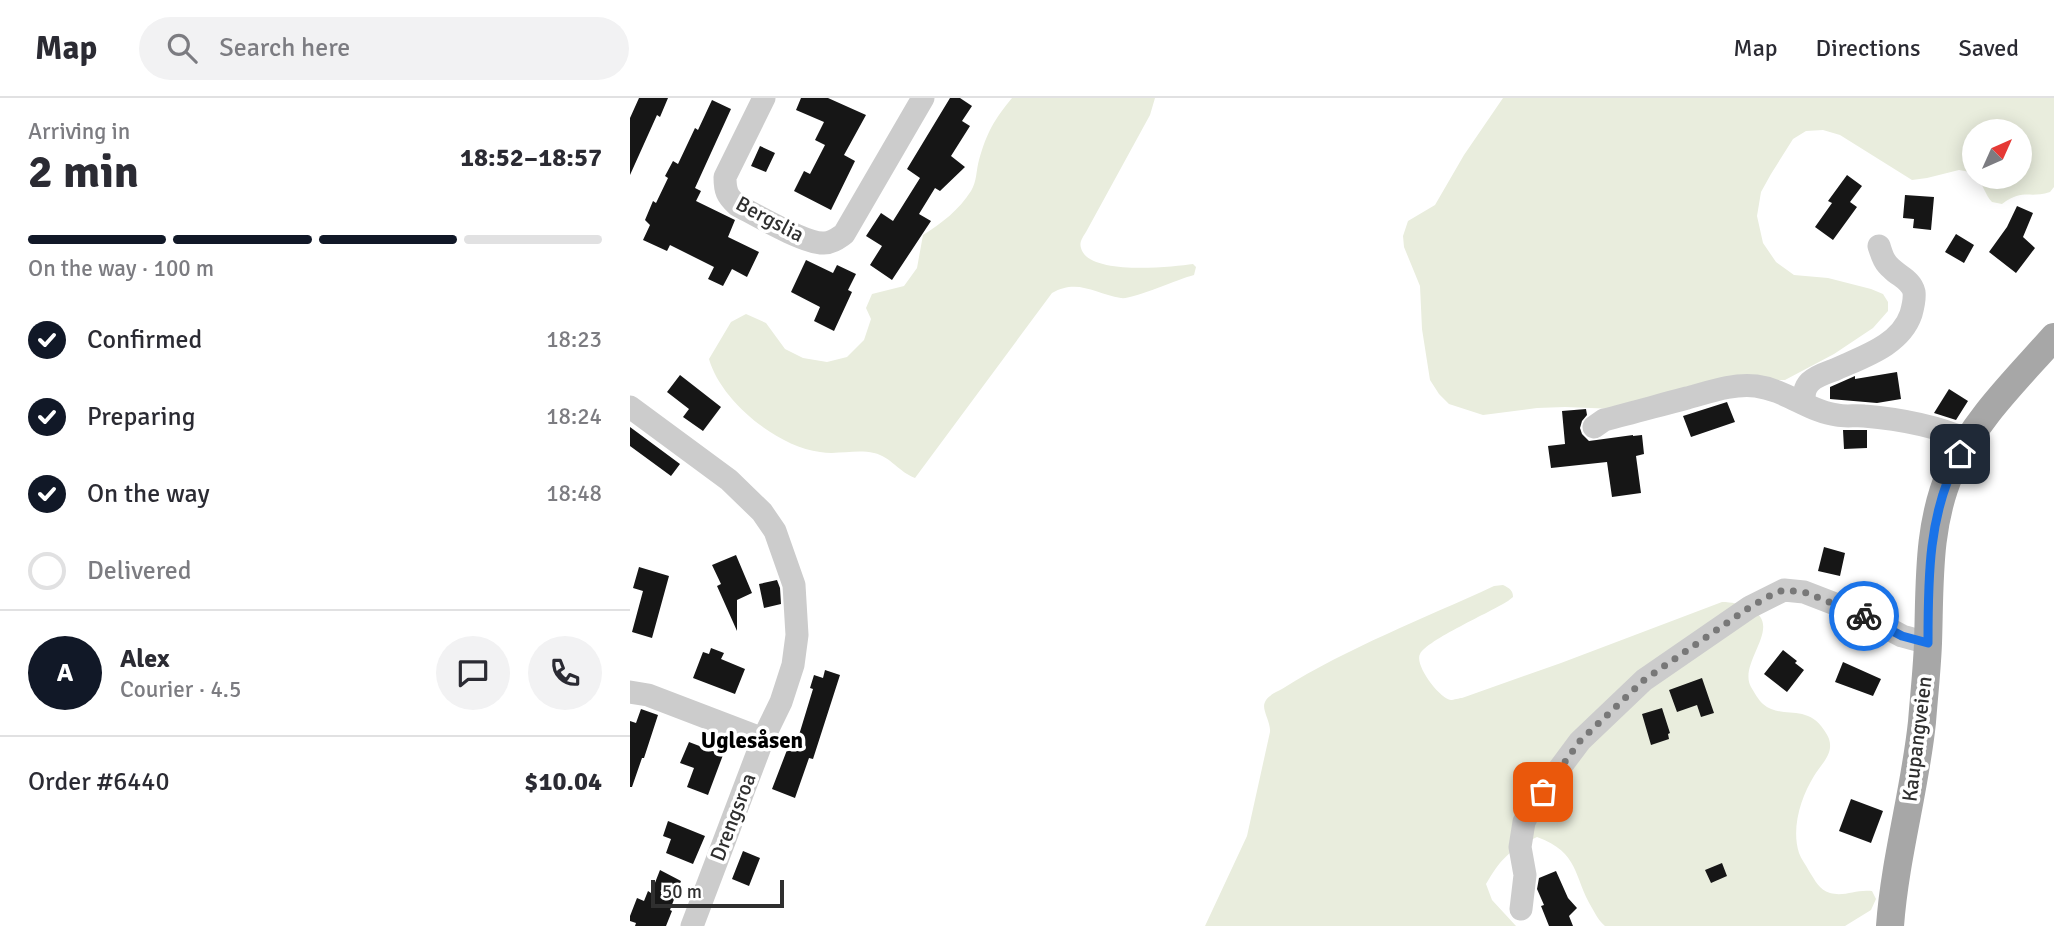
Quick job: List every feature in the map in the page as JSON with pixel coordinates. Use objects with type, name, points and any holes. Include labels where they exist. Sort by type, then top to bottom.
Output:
[{"type":"main road","name":"Kaupangveien","points":[[1890,926],[1916,770],[1928,643],[1928,580],[1940,504],[1948,478],[1968,440],[2009,385],[2054,337]]},
{"type":"street","name":"Bergslia","points":[[764,98],[725,177],[727,197],[737,205],[808,240],[823,244],[844,234],[923,98]]},
{"type":"street","points":[[1804,402],[1807,384],[1886,345],[1908,323],[1914,305],[1914,293],[1910,284],[1884,261],[1878,246]]},
{"type":"street","points":[[1594,427],[1604,420],[1728,387],[1755,386],[1780,392],[1825,413],[1915,422],[1968,440]]},
{"type":"street","name":"Drengsroa","points":[[630,407],[729,480],[762,512],[775,531],[794,585],[797,635],[793,665],[781,702],[763,739],[692,926]]},
{"type":"street","points":[[1521,909],[1525,875],[1521,847],[1524,822],[1533,804],[1580,741],[1644,680],[1750,607],[1784,590],[1804,592],[1861,614],[1902,636],[1928,643]]},
{"type":"street","points":[[630,692],[648,695],[763,739]]},
{"type":"green space","points":[[1012,98],[1155,98],[1150,115],[1083,238],[1081,248],[1087,257],[1098,263],[1131,268],[1193,264],[1196,267],[1194,275],[1127,298],[1078,287],[1052,293],[915,478],[874,453],[827,453],[803,448],[786,441],[752,419],[725,390],[709,359],[731,322],[746,314],[766,323],[785,349],[803,358],[827,362],[847,357],[864,340],[871,319],[866,308],[872,294],[904,286],[917,268],[923,235],[950,216],[971,191],[988,134]]},
{"type":"green space","points":[[1503,98],[2054,98],[2054,187],[2050,192],[2016,196],[2002,204],[1992,202],[1984,189],[2032,189],[2032,119],[1962,119],[1962,171],[1912,180],[1840,135],[1823,130],[1806,131],[1793,139],[1761,192],[1757,216],[1763,243],[1776,262],[1794,275],[1828,278],[1871,289],[1883,294],[1888,302],[1888,311],[1873,328],[1834,354],[1785,380],[1767,380],[1616,409],[1537,408],[1483,415],[1449,404],[1430,380],[1422,329],[1420,286],[1404,247],[1403,236],[1408,221],[1435,205],[1464,155]]},
{"type":"green space","points":[[1503,585],[1510,590],[1513,597],[1434,641],[1420,654],[1424,673],[1446,698],[1462,698],[1722,602],[1742,605],[1759,615],[1763,624],[1762,633],[1750,666],[1748,677],[1751,687],[1761,703],[1770,709],[1802,714],[1817,722],[1827,734],[1830,744],[1828,754],[1809,784],[1801,803],[1796,833],[1799,853],[1815,881],[1826,892],[1841,894],[1872,891],[1876,899],[1871,910],[1845,926],[1605,926],[1592,908],[1568,858],[1551,843],[1537,837],[1507,856],[1486,884],[1492,900],[1516,926],[1205,926],[1247,836],[1270,732],[1264,708],[1268,698],[1360,647],[1494,586]]},
{"type":"building","points":[[639,98],[668,98],[660,117],[657,115],[630,175],[630,118]]},
{"type":"building","points":[[801,98],[828,98],[866,115],[844,155],[855,161],[831,210],[794,191],[804,171],[810,174],[825,145],[815,140],[824,122],[796,110]]},
{"type":"building","points":[[950,98],[960,98],[972,106],[962,121],[970,126],[951,156],[965,167],[940,191],[935,188],[919,214],[931,221],[892,280],[870,265],[882,246],[866,236],[881,213],[893,221],[920,178],[907,169]]},
{"type":"building","points":[[712,100],[731,109],[695,188],[701,191],[696,201],[735,220],[728,237],[759,252],[747,277],[732,269],[723,286],[708,279],[714,267],[670,245],[667,251],[643,240],[650,225],[645,220],[653,201],[656,203],[668,178],[665,176],[673,161],[678,164]]},
{"type":"building","points":[[760,146],[775,153],[766,172],[751,166]]},
{"type":"building","points":[[1847,175],[1862,186],[1850,202],[1857,207],[1833,240],[1815,227],[1832,203],[1828,201]]},
{"type":"building","points":[[1905,195],[1934,197],[1931,230],[1913,228],[1914,219],[1903,218]]},
{"type":"building","points":[[2017,206],[2033,213],[2023,237],[2035,248],[2016,273],[1989,252],[2007,227]]},
{"type":"building","points":[[1956,234],[1974,245],[1964,263],[1945,252]]},
{"type":"building","points":[[806,260],[833,273],[837,265],[856,274],[848,290],[852,292],[834,331],[814,321],[820,307],[791,292]]},
{"type":"building","points":[[1897,372],[1901,399],[1877,403],[1830,399],[1830,387],[1855,376],[1855,379]]},
{"type":"building","points":[[680,375],[721,407],[703,431],[683,417],[689,409],[667,392]]},
{"type":"building","points":[[1949,389],[1968,401],[1956,420],[1934,413]]},
{"type":"building","points":[[1727,402],[1735,422],[1691,437],[1683,416]]},
{"type":"building","points":[[1586,409],[1587,415],[1580,428],[1589,441],[1642,435],[1644,454],[1636,456],[1641,493],[1612,497],[1607,462],[1551,468],[1548,446],[1565,444],[1562,411]]},
{"type":"building","points":[[630,427],[680,464],[671,476],[630,446]]},
{"type":"building","points":[[1843,430],[1867,430],[1867,448],[1844,449]]},
{"type":"building","points":[[1824,547],[1845,553],[1840,576],[1818,571]]},
{"type":"building","points":[[736,555],[752,593],[737,600],[737,631],[717,586],[721,584],[712,565]]},
{"type":"building","points":[[639,567],[669,576],[652,638],[632,632],[643,591],[633,588]]},
{"type":"building","points":[[777,580],[781,604],[764,608],[759,584]]},
{"type":"building","points":[[711,648],[724,653],[721,659],[745,669],[735,694],[693,678],[703,652],[709,654]]},
{"type":"building","points":[[1783,650],[1804,670],[1787,692],[1764,674]]},
{"type":"building","points":[[1843,662],[1881,679],[1873,696],[1835,682]]},
{"type":"building","points":[[825,670],[840,675],[813,759],[809,758],[795,798],[772,789],[787,750],[792,751],[799,735],[813,689],[810,688],[814,675],[823,678]]},
{"type":"building","points":[[1702,678],[1714,713],[1701,717],[1697,705],[1677,712],[1669,690]]},
{"type":"building","points":[[1662,708],[1670,733],[1669,739],[1651,745],[1642,714]]},
{"type":"building","points":[[641,709],[658,715],[644,758],[630,787],[630,721],[636,723]]},
{"type":"building","points":[[689,742],[723,755],[708,795],[687,787],[694,768],[680,763]]},
{"type":"building","points":[[1851,799],[1883,811],[1871,843],[1839,831]]},
{"type":"building","points":[[668,821],[705,836],[693,864],[666,853],[671,839],[663,836]]},
{"type":"building","points":[[743,851],[760,858],[749,886],[732,879]]},
{"type":"building","points":[[1722,863],[1727,876],[1711,883],[1705,870]]},
{"type":"building","points":[[660,870],[681,881],[666,926],[635,926],[636,923],[630,921],[630,916],[637,898],[644,901],[648,891],[651,893]]},
{"type":"building","points":[[1556,871],[1568,898],[1577,908],[1569,916],[1573,926],[1549,926],[1541,906],[1544,905],[1537,889],[1539,878]]},
{"type":"way so far","points":[[1543,792],[1580,741],[1644,680],[1773,594],[1784,590],[1804,592],[1864,616]]},
{"type":"district","name":"Uglesåsen","points":[[752,740]]},
{"type":"route","points":[[1864,616],[1902,636],[1928,643],[1928,580],[1933,535],[1948,478],[1960,454]]}]
